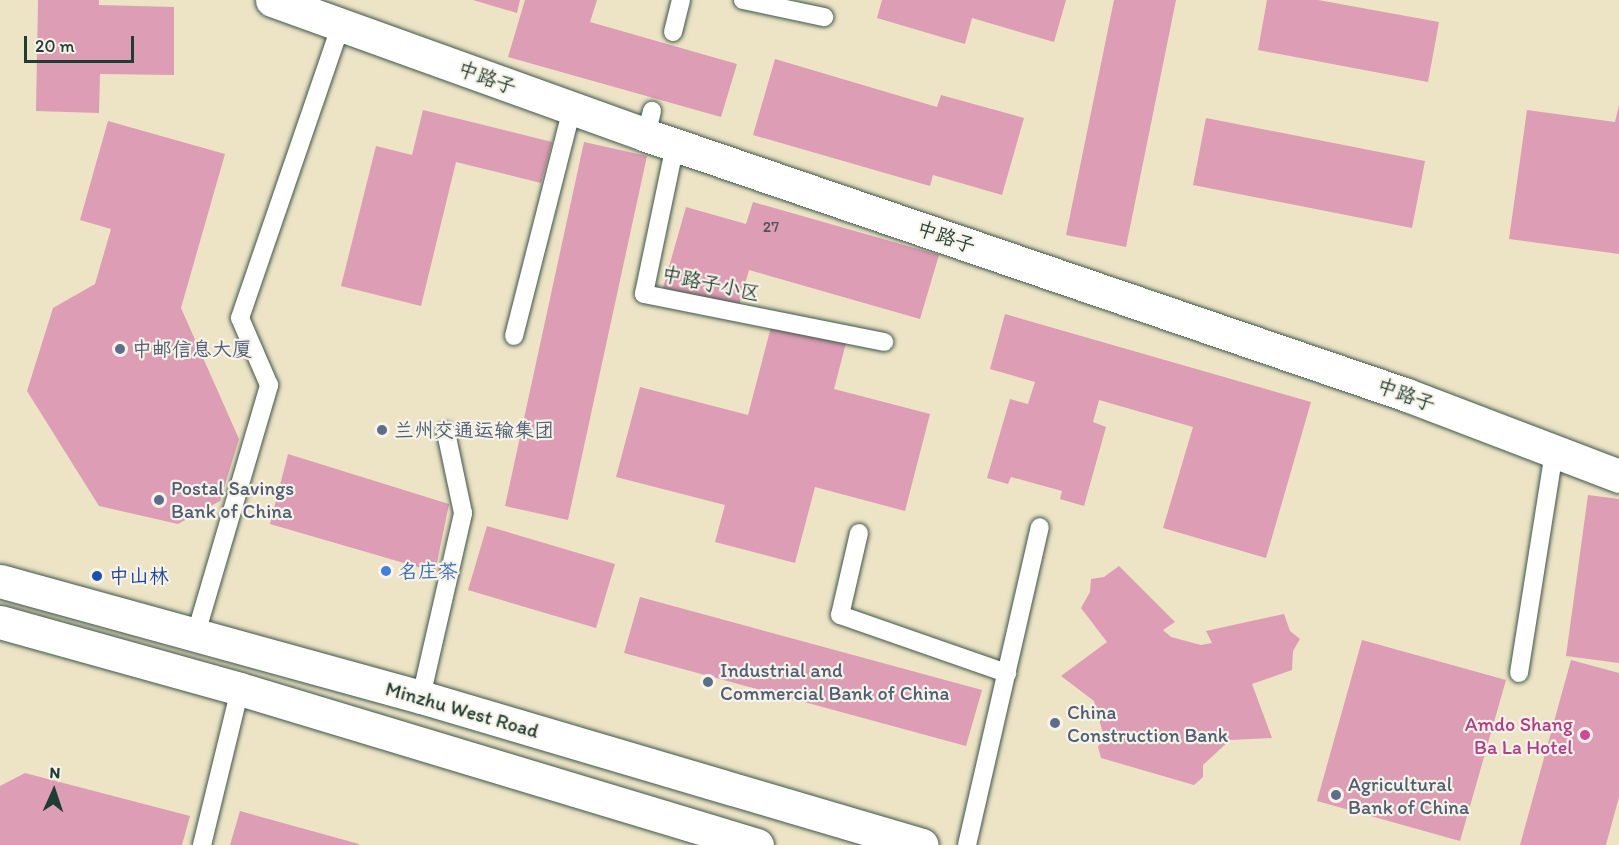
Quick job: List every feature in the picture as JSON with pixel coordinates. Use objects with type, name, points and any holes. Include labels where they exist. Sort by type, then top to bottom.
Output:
[{"type":"main road","name":"中路子","points":[[277,1],[572,109],[657,130],[1407,395],[1619,476]]},
{"type":"main road","name":"Minzhu West Road","points":[[0,581],[195,637],[421,697],[922,845]]},
{"type":"main road","points":[[0,622],[240,690],[686,835],[757,845]]},
{"type":"lane","points":[[673,32],[681,0]]},
{"type":"lane","points":[[743,0],[824,17]]},
{"type":"lane","points":[[195,637],[269,385],[240,318],[341,25]]},
{"type":"lane","points":[[514,336],[572,109]]},
{"type":"lane","name":"中路子小区","points":[[657,130],[644,294],[884,342]]},
{"type":"lane","points":[[421,697],[463,513],[447,432]]},
{"type":"lane","points":[[1519,672],[1554,451]]},
{"type":"lane","points":[[967,845],[1040,526]]},
{"type":"lane","points":[[859,533],[840,615],[1007,673]]},
{"type":"lane","points":[[202,845],[240,690]]},
{"type":"building","points":[[38,0],[99,0],[99,5],[174,7],[174,75],[100,74],[99,113],[36,111]]},
{"type":"building","points":[[473,0],[520,0],[517,13]]},
{"type":"building","points":[[525,0],[597,0],[590,22],[737,64],[721,117],[508,57]]},
{"type":"building","points":[[882,0],[1066,0],[1054,42],[972,18],[965,44],[877,18]]},
{"type":"building","points":[[1114,0],[1176,0],[1126,247],[1066,235]]},
{"type":"building","points":[[1267,0],[1318,0],[1439,22],[1428,82],[1258,50]]},
{"type":"building","points":[[775,59],[937,107],[941,95],[1024,118],[1002,195],[933,175],[930,186],[753,135]]},
{"type":"building","points":[[1619,105],[1619,254],[1509,239],[1527,110],[1615,122]]},
{"type":"building","points":[[423,110],[552,142],[541,183],[456,162],[421,306],[341,286],[376,146],[412,155]]},
{"type":"building","points":[[1206,118],[1425,161],[1412,228],[1193,185]]},
{"type":"building","name":"中邮信息大厦","points":[[108,121],[225,154],[181,308],[239,439],[220,501],[178,524],[99,506],[27,391],[53,308],[95,284],[111,229],[80,220]]},
{"type":"building","points":[[584,142],[647,156],[568,520],[505,506]]},
{"type":"building","points":[[753,202],[939,255],[920,319],[749,270],[738,309],[663,288],[686,207],[746,224]]},
{"type":"building","points":[[1005,314],[1311,402],[1266,558],[1163,528],[1193,427],[1099,400],[1093,422],[1106,427],[1084,506],[1060,499],[1062,491],[1011,477],[1008,484],[987,478],[1010,399],[1028,404],[1035,382],[990,369]]},
{"type":"building","points":[[772,323],[846,343],[834,389],[930,414],[905,511],[815,487],[795,563],[715,542],[725,505],[616,477],[640,387],[748,415]]},
{"type":"building","points":[[288,454],[449,504],[435,572],[270,524]]},
{"type":"building","points":[[1588,495],[1619,499],[1619,663],[1566,656]]},
{"type":"building","points":[[487,526],[615,564],[596,628],[468,590]]},
{"type":"building","points":[[1119,566],[1175,622],[1163,630],[1171,637],[1201,645],[1212,643],[1206,631],[1284,614],[1290,631],[1300,639],[1293,651],[1292,670],[1252,684],[1272,738],[1230,740],[1203,765],[1203,777],[1194,785],[1101,758],[1098,747],[1104,737],[1094,701],[1061,676],[1107,642],[1081,608],[1090,592],[1091,579],[1104,577]]},
{"type":"building","points":[[640,597],[982,690],[966,746],[624,653]]},
{"type":"building","points":[[1362,640],[1506,680],[1460,841],[1317,801]]},
{"type":"building","name":"Amdo Shang Ba La Hotel","points":[[1571,660],[1619,673],[1619,797],[1606,845],[1520,845]]},
{"type":"building","points":[[25,773],[190,816],[182,845],[0,845],[0,786]]},
{"type":"building","points":[[240,811],[359,844],[359,845],[230,845]]},
{"type":"place","name":"中邮信息大厦","points":[[120,349]]},
{"type":"place","name":"兰州交通运输集团","points":[[382,430]]},
{"type":"place","name":"Postal Savings Bank of China","points":[[159,500]]},
{"type":"place","name":"名庄茶","points":[[386,571]]},
{"type":"place","name":"中山林","points":[[97,576]]},
{"type":"place","name":"Industrial and Commercial Bank of China","points":[[708,682]]},
{"type":"place","name":"China Construction Bank","points":[[1055,723]]},
{"type":"place","name":"Amdo Shang Ba La Hotel","points":[[1585,735]]},
{"type":"place","name":"Agricultural Bank of China","points":[[1336,795]]}]
